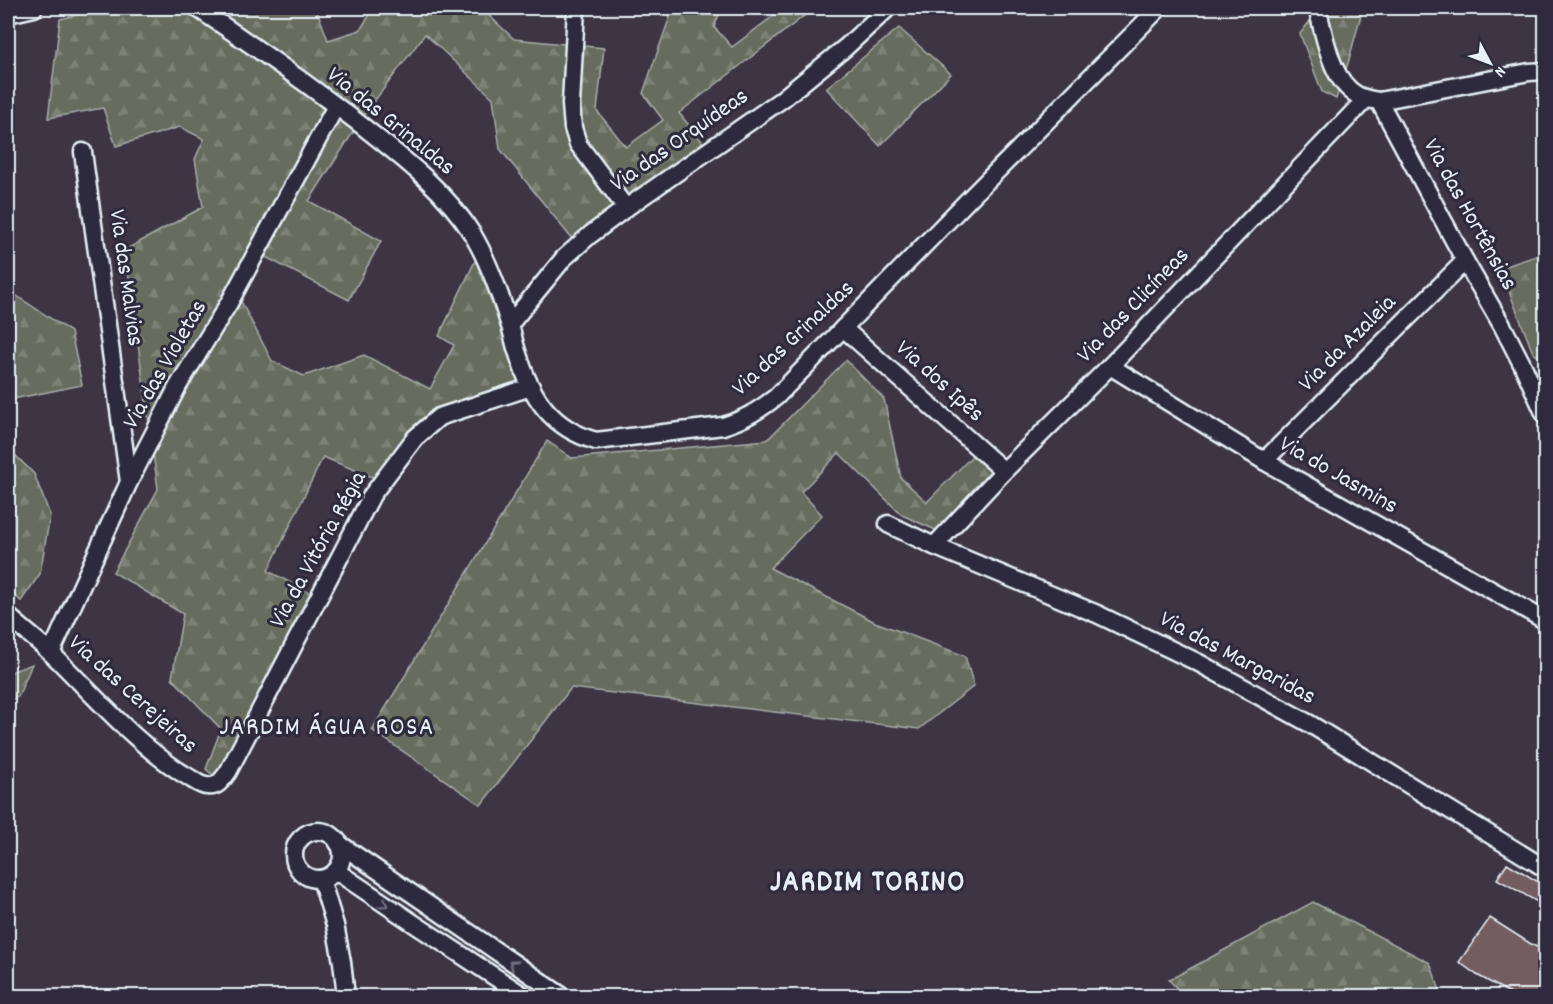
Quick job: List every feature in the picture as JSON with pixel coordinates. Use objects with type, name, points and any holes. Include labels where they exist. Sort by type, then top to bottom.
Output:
[{"type":"street","points":[[8,14],[34,8]]},
{"type":"street","name":"Via das Grinaldas","points":[[196,8],[243,38],[336,106],[419,172],[439,191],[473,236],[487,264],[531,387],[548,414],[564,428],[596,441],[723,426],[740,421],[759,411],[776,397],[1159,8]]},
{"type":"street","points":[[576,8],[571,104],[573,128],[578,144],[626,208]]},
{"type":"street","name":"Via das Orquídeas","points":[[510,324],[564,258],[590,235],[781,100],[846,47],[888,8]]},
{"type":"street","points":[[1317,8],[1333,67],[1343,84],[1356,95],[1373,100],[1545,71]]},
{"type":"street","name":"Via das Hortênsias","points":[[1373,100],[1518,356],[1545,417]]},
{"type":"street","name":"Via das Clicíneas","points":[[934,546],[1004,471],[1373,100]]},
{"type":"street","name":"Via das Violetas","points":[[51,653],[129,482],[178,386],[229,303],[336,106]]},
{"type":"street","name":"Via das Malvias","points":[[83,152],[129,482]]},
{"type":"street","name":"Via da Azaleia","points":[[1264,461],[1466,261]]},
{"type":"street","name":"Via dos Ipês","points":[[843,328],[1004,471]]},
{"type":"street","name":"Via do Jasmins","points":[[1110,366],[1264,461],[1545,621]]},
{"type":"street","name":"Via da Vitória Régia","points":[[228,772],[372,495],[415,438],[439,417],[531,387]]},
{"type":"street","name":"Via das Margaridas","points":[[888,524],[934,546],[1097,614],[1199,663],[1310,724],[1545,869]]},
{"type":"street","name":"Via das Cerejeiras","points":[[8,616],[51,653],[156,754],[182,773],[209,787],[221,782],[228,772]]},
{"type":"street","points":[[338,843],[342,855],[341,862],[328,875],[314,879],[301,872],[296,866],[295,850],[303,837],[310,833],[326,833],[562,996]]},
{"type":"street","points":[[328,875],[346,996]]},
{"type":"street","points":[[328,875],[416,925],[524,996]]},
{"type":"green space","points":[[105,8],[316,8],[328,40],[360,30],[374,8],[481,8],[514,39],[604,48],[597,111],[626,147],[663,120],[643,93],[673,8],[722,8],[714,27],[732,47],[784,8],[813,9],[679,113],[705,145],[576,244],[500,149],[493,98],[425,34],[366,112],[309,201],[381,241],[349,300],[250,249],[232,284],[272,361],[304,376],[364,355],[430,389],[454,345],[439,336],[476,259],[523,382],[436,411],[377,479],[323,457],[268,571],[316,596],[221,782],[206,769],[221,729],[172,678],[183,614],[113,572],[158,489],[125,250],[203,207],[195,159],[204,139],[180,127],[116,146],[103,108],[48,118],[60,19]]},
{"type":"green space","points":[[1320,8],[1357,8],[1361,15],[1336,99],[1322,92],[1300,34]]},
{"type":"green space","points":[[899,28],[951,74],[880,146],[826,88]]},
{"type":"green space","points":[[1536,256],[1545,258],[1545,361],[1533,353],[1500,268]]},
{"type":"green space","points":[[8,290],[71,332],[82,385],[8,400]]},
{"type":"green space","points":[[846,360],[884,399],[901,478],[927,502],[974,454],[991,470],[938,531],[902,515],[839,453],[801,492],[822,515],[770,568],[875,622],[965,656],[974,686],[919,729],[571,688],[481,805],[372,730],[547,441],[572,458],[767,440]]},
{"type":"green space","points":[[8,448],[34,474],[50,515],[40,574],[21,601],[8,589]]},
{"type":"green space","points":[[32,664],[18,697],[8,701],[8,673]]},
{"type":"green space","points":[[1313,902],[1430,963],[1442,996],[1184,996],[1169,980]]},
{"type":"building","points":[[1507,863],[1545,886],[1545,896],[1541,904],[1497,879]]},
{"type":"building","points":[[1490,918],[1545,951],[1545,996],[1515,996],[1459,962]]},
{"type":"district","name":"JARDIM ÁGUA ROSA","points":[[327,728]]},
{"type":"district","name":"JARDIM TORINO","points":[[868,884]]}]
